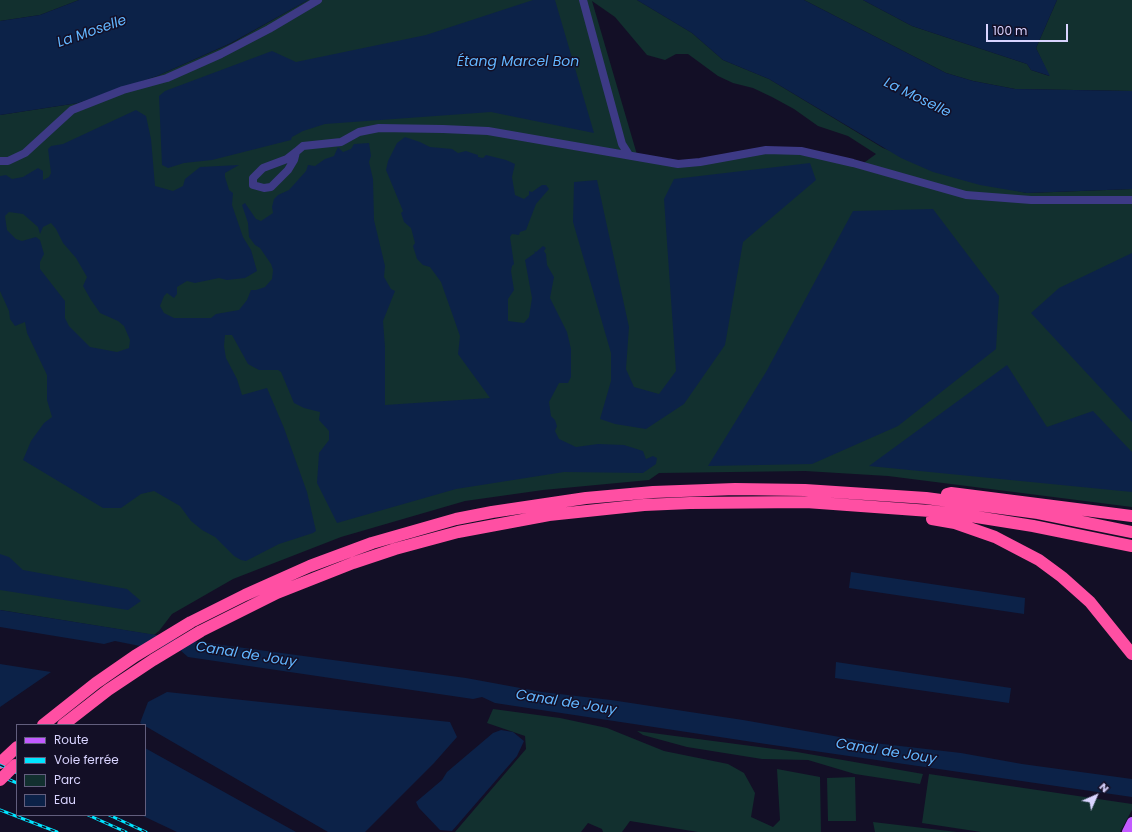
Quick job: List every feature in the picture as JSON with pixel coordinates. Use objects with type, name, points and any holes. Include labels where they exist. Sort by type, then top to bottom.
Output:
[{"type":"highway","points":[[44,724],[96,683],[135,656],[191,622],[271,582],[372,543],[456,520],[531,506],[586,498],[646,493],[735,489],[841,492],[926,498],[1038,513],[1132,532]]},
{"type":"highway","points":[[926,498],[952,493],[1132,516]]},
{"type":"highway","points":[[64,724],[108,690],[153,660],[201,631],[277,593],[353,563],[426,540],[549,515],[652,505],[738,502],[838,504],[930,511],[996,520],[1132,546]]},
{"type":"highway","points":[[838,504],[948,522],[975,530],[1009,543],[1039,560],[1076,589],[1108,623],[1132,654]]},
{"type":"highway","points":[[1,762],[16,749]]},
{"type":"highway","points":[[0,780],[16,765]]},
{"type":"main road","points":[[1126,832],[1132,822]]},
{"type":"street","points":[[0,161],[8,161],[25,153],[72,110],[123,90],[167,78],[197,65],[269,30],[318,0]]},
{"type":"street","points":[[583,0],[622,144],[629,155]]},
{"type":"street","points":[[296,152],[294,160],[288,170],[272,187],[264,188],[253,185],[253,178],[264,168],[287,159],[303,146],[341,142],[359,132],[378,128],[488,131],[678,164],[700,162],[766,150],[801,151],[847,161],[966,195],[1031,200],[1132,200]]},
{"type":"green space","points":[[0,0],[79,0],[40,15],[0,21]]},
{"type":"green space","points":[[308,0],[637,0],[692,33],[723,60],[769,79],[883,148],[967,180],[1027,193],[1132,189],[1132,507],[888,476],[805,471],[659,473],[649,480],[543,490],[465,501],[341,537],[233,579],[172,614],[154,635],[0,610],[0,115],[78,103],[157,76],[232,43]],"holes":[[[592,1],[615,17],[647,55],[665,60],[676,54],[688,54],[718,76],[733,83],[753,88],[772,97],[794,109],[818,126],[848,136],[876,154],[861,165],[801,151],[766,150],[678,164],[638,158]]]},
{"type":"green space","points":[[804,0],[863,0],[912,26],[1027,64],[1031,70],[1049,76],[1036,48],[1057,0],[1132,0],[1132,91],[1015,89],[973,81],[946,73]]},
{"type":"green space","points":[[493,709],[560,718],[607,728],[664,751],[728,764],[744,773],[755,793],[751,817],[773,827],[780,820],[777,769],[820,777],[821,832],[698,832],[630,821],[622,832],[603,832],[602,829],[588,823],[581,832],[455,832],[526,749],[525,736],[487,723]]},
{"type":"green space","points":[[637,731],[797,752],[923,774],[920,784],[855,774],[808,760],[762,759],[687,747],[643,735]]},
{"type":"green space","points":[[929,774],[1132,804],[1132,810],[1120,832],[981,832],[922,823]]},
{"type":"green space","points":[[855,777],[856,821],[828,821],[827,778]]},
{"type":"green space","points":[[873,822],[957,832],[875,832]]},
{"type":"water","name":"La Moselle","points":[[79,0],[308,0],[231,43],[157,76],[78,103],[0,115],[0,21],[40,15]]},
{"type":"water","name":"Étang Marcel Bon","points":[[533,0],[555,0],[594,133],[491,112],[325,124],[303,131],[292,137],[291,140],[212,160],[184,163],[168,168],[162,165],[159,96],[165,91],[272,51],[296,62],[426,35]]},
{"type":"water","name":"La Moselle","points":[[637,0],[804,0],[946,73],[973,81],[1015,89],[1132,91],[1132,189],[1027,193],[980,185],[933,172],[901,158],[769,79],[723,60],[692,33]]},
{"type":"water","points":[[863,0],[1057,0],[1036,48],[1050,76],[1031,70],[1027,64],[912,26]]},
{"type":"water","points":[[136,110],[146,116],[151,139],[155,186],[173,191],[183,186],[185,179],[200,167],[239,165],[225,173],[225,177],[229,190],[233,193],[232,205],[243,237],[251,250],[257,271],[245,278],[227,280],[219,278],[195,283],[187,281],[177,287],[177,294],[174,298],[167,293],[164,296],[160,306],[164,313],[174,318],[211,318],[216,314],[239,310],[247,300],[251,290],[265,287],[272,279],[273,270],[271,264],[260,248],[255,245],[249,237],[248,223],[242,205],[245,203],[256,219],[261,221],[273,213],[272,207],[274,199],[278,195],[289,190],[306,171],[308,165],[315,166],[325,159],[334,156],[338,147],[343,152],[351,149],[354,144],[369,143],[371,156],[369,162],[373,179],[374,220],[385,266],[384,277],[391,289],[395,291],[383,321],[385,347],[385,405],[490,398],[458,354],[460,336],[441,282],[430,267],[423,265],[417,259],[413,246],[415,243],[411,228],[404,222],[401,213],[403,211],[386,170],[388,161],[397,143],[405,137],[430,147],[452,149],[458,153],[466,151],[483,158],[486,155],[515,164],[512,177],[515,195],[524,199],[529,195],[529,191],[532,192],[542,185],[546,185],[549,189],[536,204],[526,230],[520,232],[519,235],[512,234],[510,237],[514,264],[511,271],[514,290],[508,299],[508,321],[524,323],[529,317],[532,298],[525,260],[535,253],[534,251],[536,252],[543,246],[546,248],[544,251],[546,254],[547,265],[554,277],[550,298],[567,332],[571,349],[571,377],[568,383],[559,383],[549,402],[551,416],[555,420],[557,426],[555,431],[559,439],[576,447],[598,444],[624,445],[643,451],[646,459],[653,456],[657,458],[656,464],[643,473],[564,472],[456,489],[337,523],[317,483],[319,453],[329,440],[329,431],[319,420],[320,412],[304,408],[294,403],[281,372],[278,370],[259,370],[248,364],[232,335],[225,335],[224,346],[226,358],[237,379],[242,395],[267,388],[284,428],[307,492],[316,531],[279,544],[246,561],[234,556],[215,537],[202,530],[191,521],[180,506],[154,491],[141,494],[121,508],[103,508],[23,460],[31,441],[44,423],[52,417],[47,400],[47,375],[27,333],[25,322],[15,326],[10,319],[9,311],[0,291],[0,176],[6,175],[12,179],[23,177],[38,168],[43,171],[43,180],[49,177],[51,173],[48,149],[51,146],[63,144]],"holes":[[[9,212],[23,214],[38,227],[40,234],[43,227],[51,223],[56,229],[63,243],[76,258],[87,277],[83,286],[91,300],[100,313],[118,321],[124,326],[130,340],[129,348],[117,352],[90,347],[69,326],[65,318],[65,301],[40,269],[40,262],[44,254],[40,240],[36,237],[22,241],[16,239],[7,230],[5,216]]]},
{"type":"water","points":[[810,163],[816,180],[743,242],[725,345],[684,404],[646,429],[615,424],[600,419],[611,381],[611,353],[573,222],[574,182],[597,180],[629,327],[626,369],[634,387],[659,394],[676,371],[664,199],[674,179]]},
{"type":"water","points":[[933,209],[999,296],[996,349],[898,426],[812,464],[708,466],[766,372],[853,211]]},
{"type":"water","points":[[1132,253],[1132,422],[1031,313],[1059,288]]},
{"type":"water","points":[[1007,365],[1047,427],[1093,411],[1132,452],[1132,492],[869,466]]},
{"type":"water","points":[[0,554],[9,557],[23,570],[127,589],[141,601],[128,610],[0,590]]},
{"type":"water","points":[[851,572],[1025,598],[1024,614],[849,588]]},
{"type":"water","name":"Canal de Jouy","points":[[0,610],[200,642],[466,678],[542,692],[611,700],[743,720],[874,743],[961,753],[1022,764],[1132,779],[1132,797],[495,703],[482,697],[473,699],[188,657],[180,650],[140,646],[115,641],[104,644],[0,627]]},
{"type":"water","points":[[836,662],[1011,688],[1009,703],[835,678]]},
{"type":"water","points":[[0,664],[51,672],[0,707]]},
{"type":"water","points":[[167,692],[450,722],[457,737],[434,763],[365,832],[328,832],[146,726],[146,724],[140,723],[148,702]]},
{"type":"water","points":[[501,730],[513,732],[524,741],[517,756],[452,831],[440,830],[419,808],[416,802],[442,780],[447,772],[493,733]]},
{"type":"water","points":[[146,749],[296,832],[177,832],[143,816],[146,816]]},
{"type":"railway","points":[[0,765],[16,773]]},
{"type":"railway","points":[[0,776],[16,783]]},
{"type":"railway","points":[[0,810],[57,832]]},
{"type":"railway","points":[[90,816],[126,832]]},
{"type":"railway","points":[[111,816],[146,832]]}]
